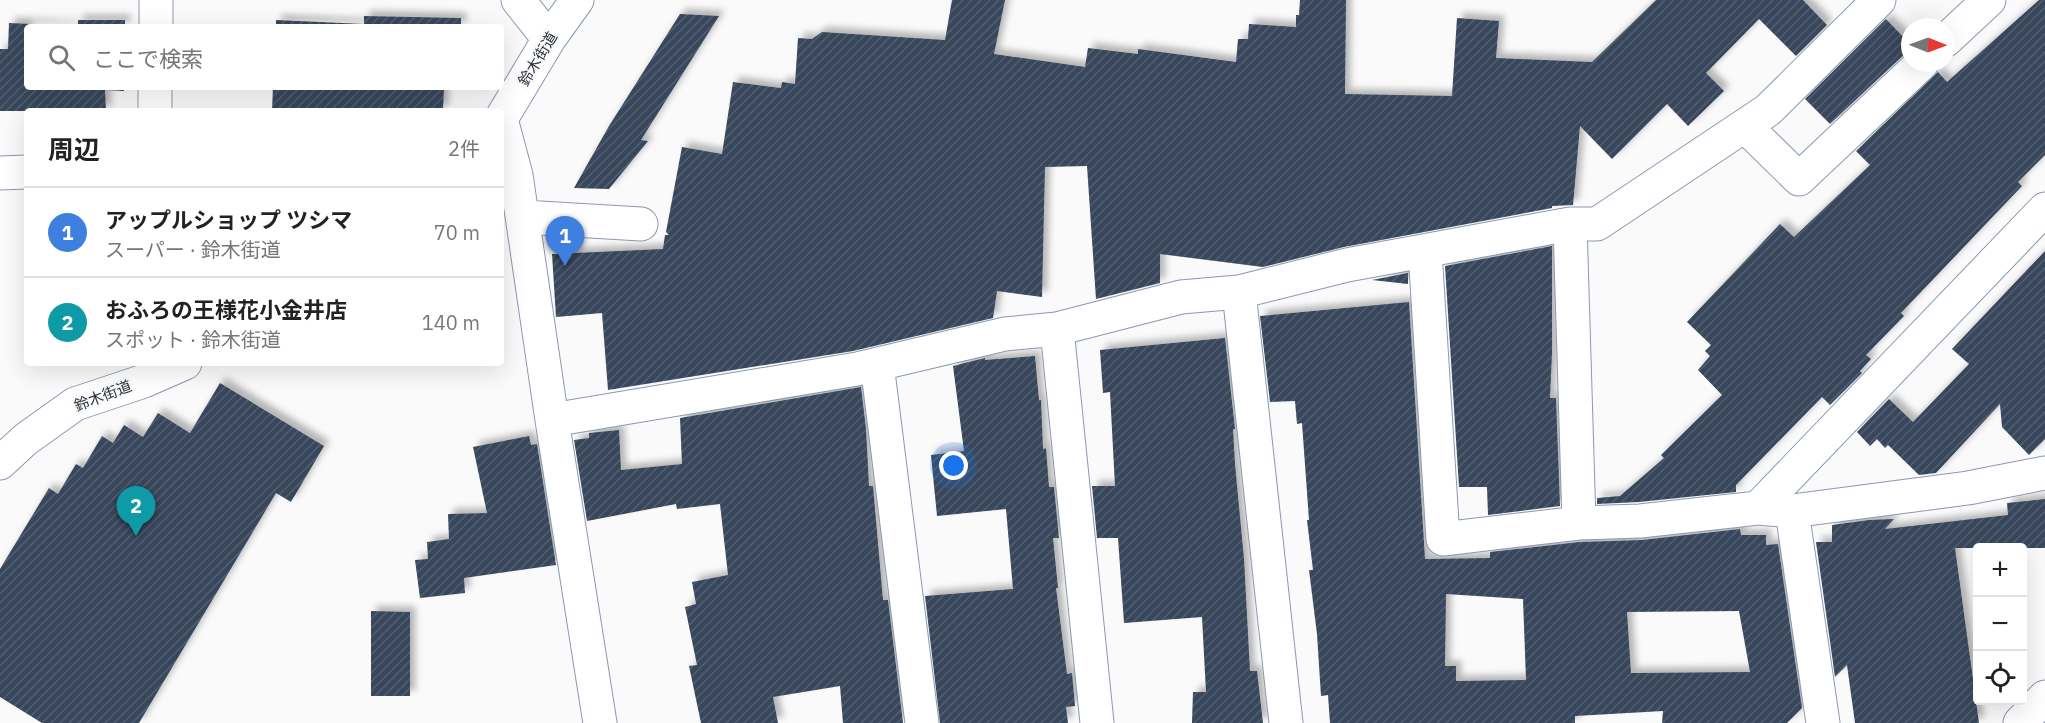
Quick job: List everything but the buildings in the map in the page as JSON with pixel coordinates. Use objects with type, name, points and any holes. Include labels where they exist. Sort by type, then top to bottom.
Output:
[{"type":"street","points":[[156,0],[156,24]]},
{"type":"street","points":[[518,0],[549,39]]},
{"type":"street","name":"鈴木街道","points":[[504,114],[549,39],[577,0]]},
{"type":"street","points":[[552,420],[877,364],[1005,334],[1057,329],[1181,297],[1239,292],[1347,265],[1570,224],[1597,224],[1768,110],[1879,0]]},
{"type":"street","points":[[1955,32],[1989,0]]},
{"type":"street","points":[[1744,126],[1799,179],[1912,72]]},
{"type":"street","points":[[155,90],[155,108]]},
{"type":"street","points":[[504,130],[516,175],[523,217],[552,420],[600,723]]},
{"type":"street","points":[[0,173],[24,172]]},
{"type":"street","points":[[1758,508],[2045,209]]},
{"type":"street","points":[[523,217],[641,224]]},
{"type":"street","points":[[1570,224],[1579,523]]},
{"type":"street","points":[[1425,251],[1443,539],[1579,523],[1640,521],[1758,508],[1792,511],[1968,488],[2045,473]]},
{"type":"street","points":[[1239,292],[1286,723]]},
{"type":"street","points":[[1057,329],[1097,723]]},
{"type":"street","points":[[877,364],[922,723]]},
{"type":"street","name":"鈴木街道","points":[[0,463],[26,439],[75,405],[145,372],[172,366]]},
{"type":"street","points":[[1792,511],[1816,718]]},
{"type":"street","points":[[2020,723],[2045,697]]},
{"type":"place","name":"アップルショップ ツシマ","points":[[565,266]]},
{"type":"place","name":"おふろの王様花小金井店","points":[[136,536]]}]
